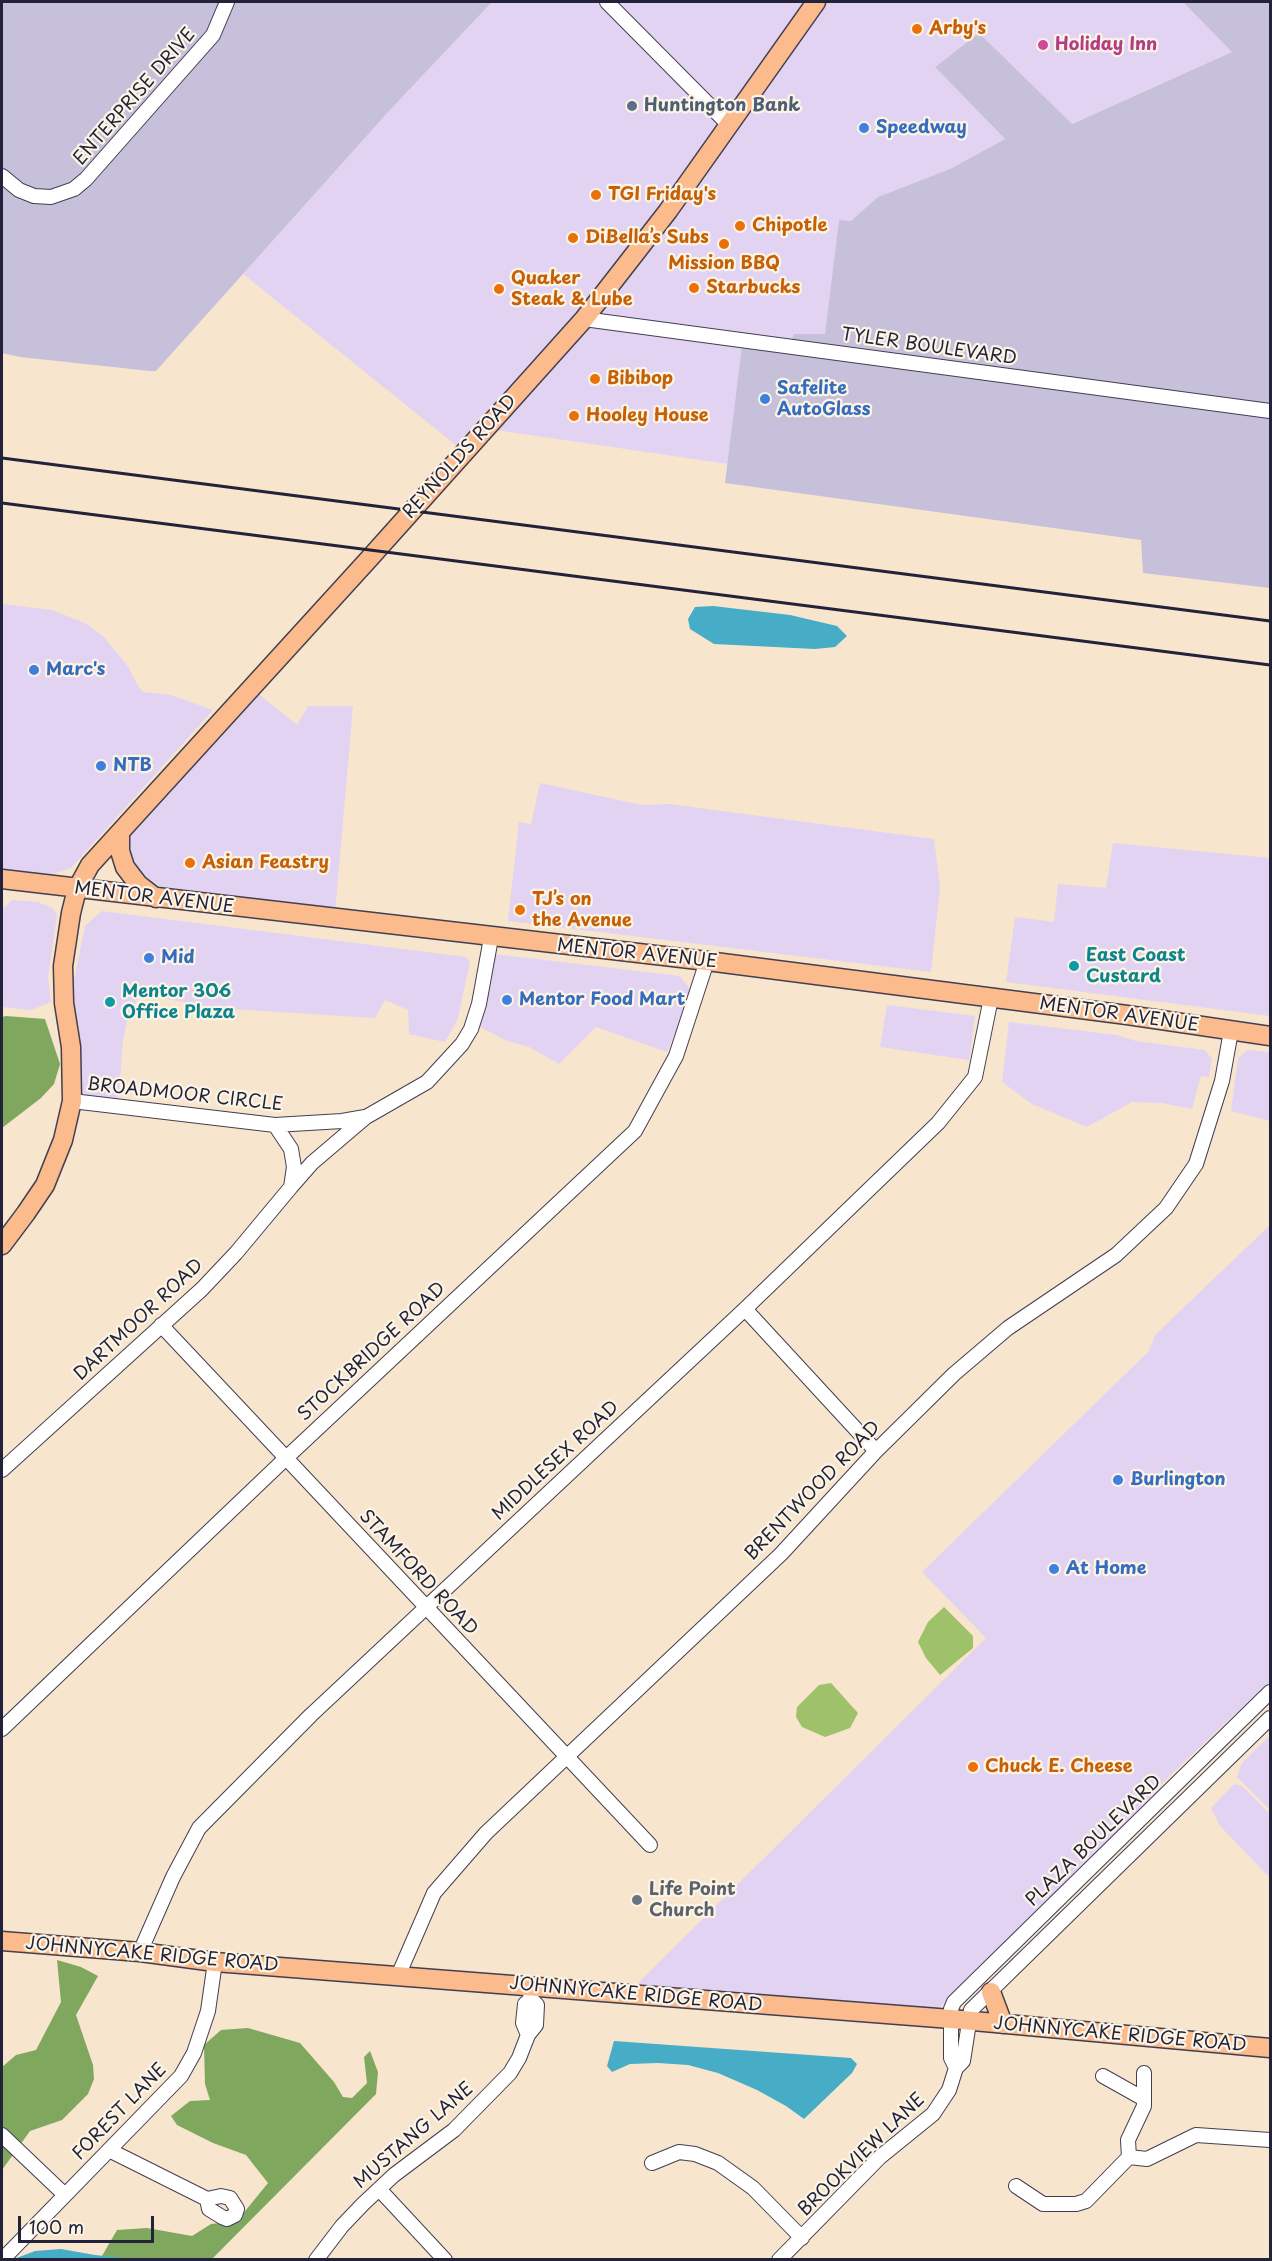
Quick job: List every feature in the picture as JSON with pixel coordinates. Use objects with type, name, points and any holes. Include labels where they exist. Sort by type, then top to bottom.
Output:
[{"type":"main road","name":"REYNOLDS ROAD","points":[[2,1245],[45,1185],[63,1140],[72,1101],[71,1047],[62,977],[71,913],[77,889],[90,865],[584,319],[668,210],[816,2]]},
{"type":"main road","points":[[120,833],[120,851],[125,867],[138,884],[156,898]]},
{"type":"main road","name":"MENTOR AVENUE","points":[[2,879],[491,938],[707,961],[1127,1015],[1270,1036]]},
{"type":"main road","name":"JOHNNYCAKE RIDGE ROAD","points":[[2,1941],[140,1952],[215,1962],[398,1976],[530,1993],[960,2019],[1270,2048]]},
{"type":"main road","points":[[991,1992],[1003,2024]]},
{"type":"street","name":"ENTERPRISE DRIVE","points":[[2,176],[19,190],[34,196],[51,197],[74,189],[86,179],[213,35],[227,2]]},
{"type":"street","points":[[607,2],[729,124]]},
{"type":"street","name":"TYLER BOULEVARD","points":[[584,319],[1270,411]]},
{"type":"street","name":"DARTMOOR ROAD","points":[[2,1470],[208,1282],[312,1163],[366,1117],[427,1082],[462,1044],[471,1029],[479,1004],[491,938]]},
{"type":"street","name":"STOCKBRIDGE ROAD","points":[[2,1729],[285,1459],[635,1131],[676,1056],[707,961]]},
{"type":"street","name":"MIDDLESEX ROAD","points":[[140,1952],[173,1877],[200,1828],[311,1715],[745,1309],[938,1123],[975,1077],[991,999]]},
{"type":"street","name":"BRENTWOOD ROAD","points":[[398,1976],[434,1893],[486,1833],[781,1554],[876,1451],[954,1374],[1008,1328],[1116,1255],[1166,1208],[1196,1164],[1222,1081],[1231,1030]]},
{"type":"street","name":"BROADMOOR CIRCLE","points":[[72,1101],[275,1125],[342,1121],[366,1117]]},
{"type":"street","points":[[275,1125],[291,1149],[294,1167],[291,1186]]},
{"type":"street","points":[[745,1309],[876,1451]]},
{"type":"street","name":"STAMFORD ROAD","points":[[160,1325],[650,1845]]},
{"type":"street","name":"PLAZA BOULEVARD","points":[[1270,1692],[954,2002],[951,2009],[960,2019],[991,1992],[1270,1718]]},
{"type":"street","name":"FOREST LANE","points":[[2,2259],[181,2076],[194,2053],[208,2011],[215,1962]]},
{"type":"street","name":"MUSTANG LANE","points":[[316,2259],[342,2226],[379,2189],[454,2130],[510,2073],[528,2035],[536,2025],[537,2005],[530,1993]]},
{"type":"street","name":"BROOKVIEW LANE","points":[[779,2259],[880,2157],[933,2114],[949,2090],[956,2068],[951,2058],[953,2037],[960,2019]]},
{"type":"street","points":[[1016,2186],[1043,2204],[1076,2204],[1086,2201],[1129,2157],[1128,2140],[1139,2120],[1144,2099],[1144,2073]]},
{"type":"street","points":[[1103,2076],[1144,2099]]},
{"type":"street","points":[[2,2134],[65,2195]]},
{"type":"street","points":[[1129,2157],[1147,2159],[1196,2135],[1270,2140]]},
{"type":"street","points":[[109,2151],[207,2199]]},
{"type":"street","points":[[652,2163],[679,2152],[695,2154],[718,2163],[753,2188],[802,2238]]},
{"type":"street","points":[[379,2189],[445,2259]]},
{"type":"shaded area","points":[[2,2],[492,2],[389,111],[156,371],[150,371],[2,353]]},
{"type":"shaded area","points":[[492,2],[601,2],[723,125],[641,239],[462,450],[243,274],[389,111]]},
{"type":"shaded area","points":[[616,2],[813,2],[728,120]]},
{"type":"shaded area","points":[[820,2],[1183,2],[1232,52],[1071,124],[979,33],[935,67],[1005,139],[950,169],[878,197],[851,221],[839,221],[825,335],[795,334],[787,352],[742,347],[728,464],[489,429]]},
{"type":"shaded area","points":[[1183,2],[1270,2],[1270,588],[1143,573],[1141,540],[725,483],[742,346],[787,352],[794,334],[825,334],[839,220],[851,221],[878,197],[950,169],[1005,139],[935,67],[979,33],[1072,124],[1232,52]]},
{"type":"shaded area","points":[[2,604],[52,610],[87,624],[104,637],[127,665],[143,692],[171,695],[213,710],[71,868],[49,875],[2,870]]},
{"type":"shaded area","points":[[255,691],[297,725],[308,706],[353,706],[335,913],[160,895],[137,874],[125,850],[126,833]]},
{"type":"shaded area","points":[[540,783],[642,805],[669,804],[934,839],[940,887],[931,972],[508,921],[519,822],[531,824]]},
{"type":"shaded area","points":[[1113,843],[1270,858],[1270,1016],[1006,982],[1015,917],[1054,922],[1058,884],[1106,888]]},
{"type":"shaded area","points":[[12,900],[38,902],[52,908],[57,915],[48,977],[51,1002],[31,1010],[2,1007],[2,910]]},
{"type":"shaded area","points":[[102,911],[466,957],[470,962],[458,1018],[445,1042],[409,1034],[408,1010],[385,1000],[375,1018],[215,1008],[140,994],[127,1021],[118,1103],[76,1098],[67,976],[75,976],[85,926]]},
{"type":"shaded area","points":[[494,954],[680,976],[690,989],[685,1009],[667,1052],[596,1027],[559,1064],[529,1047],[505,1040],[480,1027]]},
{"type":"shaded area","points":[[887,1005],[975,1016],[969,1060],[880,1047]]},
{"type":"shaded area","points":[[1009,1022],[1117,1035],[1136,1041],[1205,1050],[1212,1059],[1209,1077],[1201,1076],[1192,1109],[1162,1103],[1132,1102],[1087,1127],[1032,1104],[1002,1082]]},
{"type":"shaded area","points":[[1248,1050],[1270,1052],[1270,1121],[1231,1111],[1238,1058]]},
{"type":"shaded area","points":[[1270,1225],[1270,1685],[1233,1716],[1160,1785],[1157,1796],[937,2010],[635,1988],[986,1638],[922,1572],[1149,1351],[1156,1334]]},
{"type":"shaded area","points":[[1270,1735],[1270,1810],[1237,1777],[1242,1763]]},
{"type":"shaded area","points":[[1234,1784],[1242,1786],[1270,1814],[1270,1878],[1220,1826],[1211,1808]]},
{"type":"green space","points":[[2,1017],[45,1019],[60,1064],[54,1084],[41,1098],[2,1128]]},
{"type":"green space","points":[[944,1607],[973,1636],[973,1648],[940,1675],[926,1658],[918,1642],[928,1622]]},
{"type":"green space","points":[[831,1683],[858,1713],[850,1728],[825,1737],[802,1727],[796,1717],[797,1707],[819,1685]]},
{"type":"green space","points":[[57,1960],[81,1967],[98,1976],[76,2015],[93,2065],[94,2079],[88,2094],[62,2120],[30,2131],[2,2170],[2,2067],[16,2055],[36,2050],[61,2002]]},
{"type":"green space","points":[[248,2028],[300,2043],[334,2082],[343,2097],[352,2098],[367,2083],[364,2057],[370,2051],[378,2072],[376,2094],[212,2259],[131,2260],[102,2256],[117,2230],[147,2228],[192,2236],[211,2224],[237,2221],[268,2183],[246,2155],[213,2143],[177,2125],[171,2116],[190,2101],[210,2100],[205,2084],[204,2045],[221,2030]]},
{"type":"water","points":[[713,606],[790,615],[837,626],[847,636],[835,647],[815,649],[714,644],[690,629],[688,619],[695,607]]},
{"type":"water","points":[[614,2041],[851,2058],[857,2064],[852,2073],[804,2119],[757,2090],[718,2073],[688,2065],[630,2064],[612,2072],[607,2066]]},
{"type":"water","points":[[61,2249],[131,2259],[14,2259],[35,2251]]},
{"type":"railway","points":[[2,458],[1270,621]]},
{"type":"railway","points":[[2,503],[1270,665]]},
{"type":"place","name":"Arby's","points":[[917,29]]},
{"type":"place","name":"Holiday Inn","points":[[1043,45]]},
{"type":"place","name":"Huntington Bank","points":[[632,106]]},
{"type":"place","name":"Speedway","points":[[864,128]]},
{"type":"place","name":"TGI Friday's","points":[[596,195]]},
{"type":"place","name":"Chipotle","points":[[740,226]]},
{"type":"place","name":"DiBella’s Subs","points":[[573,238]]},
{"type":"place","name":"Mission BBQ","points":[[724,244]]},
{"type":"place","name":"Starbucks","points":[[694,288]]},
{"type":"place","name":"Quaker Steak & Lube","points":[[499,289]]},
{"type":"place","name":"Bibibop","points":[[595,379]]},
{"type":"place","name":"Safelite AutoGlass","points":[[765,399]]},
{"type":"place","name":"Hooley House","points":[[574,416]]},
{"type":"place","name":"Marc's","points":[[34,670]]},
{"type":"place","name":"NTB","points":[[101,766]]},
{"type":"place","name":"Asian Feastry","points":[[190,863]]},
{"type":"place","name":"TJ’s on the Avenue","points":[[520,910]]},
{"type":"place","name":"Mid","points":[[149,958]]},
{"type":"place","name":"East Coast Custard","points":[[1074,966]]},
{"type":"place","name":"Mentor Food Mart","points":[[507,1000]]},
{"type":"place","name":"Mentor 306 Office Plaza","points":[[110,1002]]},
{"type":"place","name":"Burlington","points":[[1118,1480]]},
{"type":"place","name":"At Home","points":[[1054,1569]]},
{"type":"place","name":"Chuck E. Cheese","points":[[973,1767]]},
{"type":"place","name":"Life Point Church","points":[[637,1900]]}]
